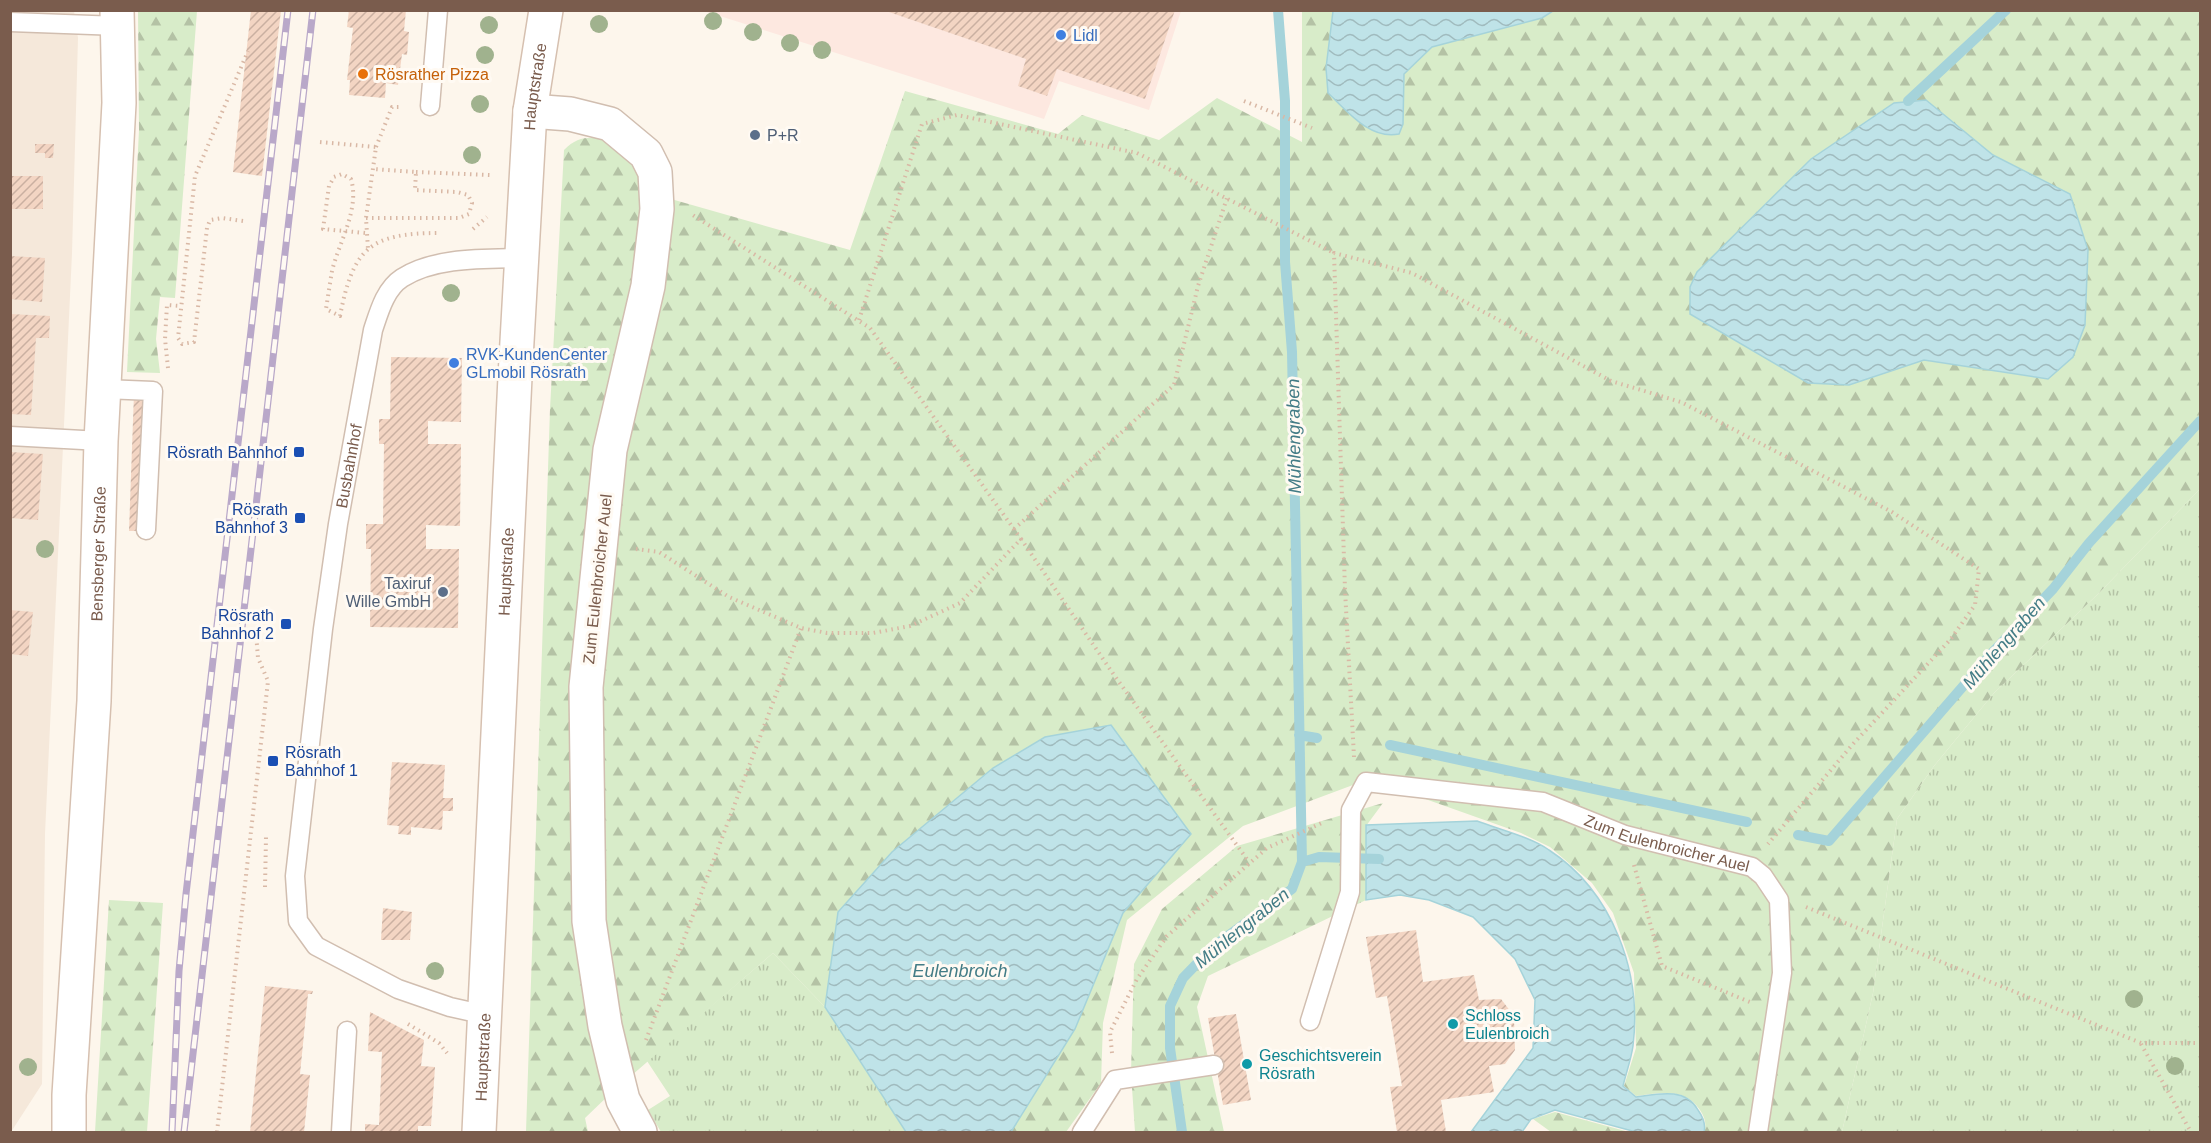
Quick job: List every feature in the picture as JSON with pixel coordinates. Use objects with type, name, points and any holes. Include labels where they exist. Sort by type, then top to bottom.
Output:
[{"type":"main road","name":"Hauptstraße","points":[[479,1132],[530,111],[546,10]]},
{"type":"main road","name":"Bensberger Straße","points":[[69,1132],[69,1095],[94,701],[101,441],[119,102],[118,18]]},
{"type":"main road","name":"Zum Eulenbroicher Auel","points":[[530,111],[570,114],[610,124],[646,154],[656,172],[657,193],[648,286],[610,450],[586,687],[590,921],[605,1026],[623,1100],[640,1132]]},
{"type":"main road","name":"Bensberger Straße","points":[[60,1132],[69,1095]]},
{"type":"lane","points":[[430,106],[438,10]]},
{"type":"lane","points":[[10,22],[118,18]]},
{"type":"lane","name":"Busbahnhof","points":[[486,1015],[450,1007],[398,989],[315,946],[298,921],[295,876],[321,640],[338,524],[357,408],[373,330],[383,301],[401,279],[432,266],[522,258]]},
{"type":"lane","points":[[104,389],[153,391],[146,530]]},
{"type":"lane","points":[[10,436],[101,441]]},
{"type":"lane","name":"Zum Eulenbroicher Auel","points":[[1351,810],[1366,782],[1543,801],[1625,835],[1752,867],[1763,876],[1779,900]]},
{"type":"lane","points":[[1310,1021],[1350,892],[1351,810]]},
{"type":"lane","points":[[1758,1132],[1777,1021],[1782,973],[1779,900]]},
{"type":"lane","points":[[341,1132],[347,1031]]},
{"type":"lane","points":[[1082,1132],[1115,1080],[1144,1078],[1214,1065]]},
{"type":"path","points":[[243,221],[222,218],[210,220],[207,228],[194,342],[189,345],[182,344],[178,338],[195,176],[248,51]]},
{"type":"path","points":[[1244,101],[1312,128]]},
{"type":"path","points":[[368,249],[365,233],[366,218],[376,147],[392,107],[430,106]]},
{"type":"path","points":[[859,320],[922,124],[957,115],[1137,153],[1334,254],[1412,273],[1611,381],[1681,402],[1892,512],[1979,569],[1975,604],[1950,640],[1773,836]]},
{"type":"path","points":[[320,142],[376,147]]},
{"type":"path","points":[[373,169],[492,176]]},
{"type":"path","points":[[366,218],[459,218],[469,214],[472,203],[468,195],[415,190],[416,172]]},
{"type":"path","points":[[365,233],[346,231],[322,229],[329,186],[334,177],[342,174],[351,179],[353,187],[346,231],[333,269],[326,309],[340,316],[347,280],[356,261],[368,249],[386,239],[405,233],[450,233]]},
{"type":"path","points":[[657,193],[870,328],[1014,529],[1114,675],[1249,862]]},
{"type":"path","points":[[1014,529],[1174,385],[1198,286],[1227,198]]},
{"type":"path","points":[[468,231],[486,220],[488,214]]},
{"type":"path","points":[[1334,254],[1353,755]]},
{"type":"path","points":[[168,366],[165,339],[167,305],[181,306]]},
{"type":"path","points":[[599,544],[659,552],[729,597],[801,628],[827,633],[873,633],[910,626],[960,603],[1021,539]]},
{"type":"path","points":[[644,1045],[801,628]]},
{"type":"path","points":[[217,1132],[268,681],[258,658],[256,633]]},
{"type":"path","points":[[1115,1080],[1110,1032],[1137,979],[1167,936],[1249,862],[1281,841],[1351,810]]},
{"type":"path","points":[[1625,835],[1662,966],[1768,1010],[1777,1021]]},
{"type":"path","points":[[1779,900],[1811,908],[2141,1043],[2200,1043]]},
{"type":"path","points":[[2141,1043],[2191,1132]]},
{"type":"shaded area","points":[[11,11],[74,11],[78,38],[72,253],[45,834],[42,1084],[11,1132]]},
{"type":"shaded area","points":[[704,11],[1181,11],[1149,110],[1059,81],[1044,119]]},
{"type":"green space","points":[[138,11],[197,11],[175,298],[160,297],[156,339],[160,373],[127,372],[139,130]]},
{"type":"green space","points":[[1302,11],[1333,11],[1326,68],[1402,124],[1404,74],[1432,47],[1542,18],[1553,11],[2200,11],[2200,489],[2099,593],[1994,693],[1934,766],[1897,819],[1873,993],[1842,1132],[1704,1132],[1703,1115],[1687,1098],[1671,1093],[1636,1096],[1624,1086],[1636,1048],[1634,973],[1613,913],[1592,883],[1550,847],[1521,833],[1369,779],[1243,826],[1127,920],[1103,1023],[1101,1083],[1066,1132],[1011,1132],[1075,1029],[1123,913],[1191,834],[993,768],[945,809],[838,912],[825,1007],[773,953],[585,1118],[588,1132],[526,1132],[550,409],[564,150],[579,139],[609,139],[671,199],[850,250],[905,91],[1058,134],[1082,115],[1159,140],[1217,98],[1302,142]],"holes":[[[1926,100],[1993,155],[2070,194],[2088,250],[2085,325],[2048,379],[1924,360],[1737,341],[1690,314],[1690,287],[1697,272],[1811,159]]]},
{"type":"green space","points":[[2200,489],[2200,1132],[1842,1132],[1873,993],[1897,819],[1934,766],[1994,693],[2099,593]]},
{"type":"green space","points":[[1383,803],[1366,826],[1366,900],[1208,976],[1197,1007],[1224,1132],[1135,1132],[1131,1073],[1134,964],[1162,909],[1237,846]]},
{"type":"green space","points":[[109,900],[163,903],[147,1132],[95,1132]]},
{"type":"green space","points":[[773,953],[825,1007],[906,1132],[661,1132],[648,1110],[670,1096],[647,1061]]},
{"type":"green space","points":[[1555,1112],[1629,1132],[1551,1132],[1533,1119]]},
{"type":"water","points":[[1333,10],[1553,11],[1542,18],[1432,47],[1404,74],[1403,124],[1399,134],[1388,135],[1378,133],[1360,123],[1328,93],[1326,68]]},
{"type":"water","points":[[1926,100],[1993,155],[2070,194],[2088,250],[2085,325],[2073,357],[2048,379],[1924,360],[1849,385],[1808,383],[1690,314],[1690,287],[1697,272],[1811,159],[1894,103]]},
{"type":"water","name":"Eulenbroich","points":[[1111,725],[1191,834],[1123,913],[1075,1029],[1011,1132],[906,1132],[825,1007],[838,912],[892,852],[993,768],[1045,737]]},
{"type":"water","points":[[1477,821],[1542,845],[1571,867],[1590,888],[1606,911],[1618,936],[1633,990],[1635,1018],[1633,1046],[1623,1086],[1636,1097],[1670,1094],[1686,1098],[1693,1103],[1701,1115],[1704,1132],[1636,1132],[1555,1110],[1531,1119],[1522,1132],[1471,1132],[1533,1048],[1535,1000],[1515,959],[1473,917],[1429,900],[1400,895],[1366,900],[1366,825]]},
{"type":"building","points":[[251,10],[281,10],[262,176],[233,172]]},
{"type":"building","points":[[349,10],[406,10],[404,31],[409,32],[407,55],[402,54],[398,85],[386,83],[385,98],[349,95],[350,80],[347,80],[353,28],[347,27]]},
{"type":"building","name":"Lidl","points":[[883,10],[1175,10],[1145,99],[1057,69],[1047,96],[1018,86],[1026,59]]},
{"type":"building","points":[[35,144],[54,144],[53,158],[45,158],[45,153],[35,153]]},
{"type":"building","points":[[10,176],[43,176],[43,209],[12,209]]},
{"type":"building","points":[[10,256],[45,258],[42,302],[10,299]]},
{"type":"building","points":[[10,314],[50,316],[49,338],[36,338],[31,415],[10,414]]},
{"type":"building","points":[[391,357],[462,358],[461,422],[428,421],[428,444],[461,444],[460,526],[426,525],[426,549],[459,549],[458,628],[370,627],[371,549],[366,549],[366,524],[383,524],[384,444],[379,444],[379,419],[390,419]]},
{"type":"building","points":[[134,393],[147,393],[140,531],[129,531]]},
{"type":"building","points":[[10,452],[43,454],[38,520],[10,518]]},
{"type":"building","points":[[10,610],[33,612],[28,656],[10,654]]},
{"type":"building","points":[[392,762],[445,765],[443,798],[453,798],[453,811],[443,811],[442,830],[411,827],[411,835],[398,834],[399,826],[387,825]]},
{"type":"building","points":[[383,908],[412,912],[410,940],[381,940]]},
{"type":"building","name":"Schloss Eulenbroich","points":[[1416,930],[1423,982],[1474,975],[1479,1000],[1501,999],[1514,1016],[1515,1050],[1505,1064],[1489,1066],[1494,1092],[1441,1100],[1446,1132],[1397,1132],[1390,1087],[1402,1086],[1387,996],[1376,998],[1366,937]]},
{"type":"building","points":[[265,986],[313,991],[312,994],[308,994],[300,1074],[310,1075],[304,1132],[250,1132]]},
{"type":"building","points":[[370,1012],[424,1040],[421,1066],[435,1067],[431,1126],[418,1126],[418,1132],[365,1132],[365,1124],[379,1125],[382,1052],[368,1051]]},
{"type":"building","points":[[1236,1014],[1251,1100],[1223,1105],[1208,1018]]},
{"type":"waterway","name":"Mühlengraben","points":[[1182,1132],[1170,1048],[1170,1006],[1183,978],[1214,946],[1292,889],[1302,862],[1292,352],[1285,262],[1285,101],[1278,10]]},
{"type":"waterway","points":[[1908,101],[2006,10]]},
{"type":"waterway","name":"Mühlengraben","points":[[1798,835],[1829,841],[1991,654],[2053,589],[2089,543],[2200,421]]},
{"type":"waterway","points":[[1299,735],[1317,738]]},
{"type":"waterway","name":"Mühlengraben","points":[[1390,745],[1747,822]]},
{"type":"waterway","name":"Mühlengraben","points":[[1302,862],[1319,857],[1379,859]]},
{"type":"railway","points":[[172,1132],[179,971],[186,894],[288,10]]},
{"type":"railway","points":[[184,1132],[313,10]]},
{"type":"place","name":"Lidl","points":[[1061,35]]},
{"type":"place","name":"Rösrather Pizza","points":[[363,74]]},
{"type":"place","name":"P+R","points":[[755,135]]},
{"type":"place","name":"RVK-KundenCenter GLmobil Rösrath","points":[[454,363]]},
{"type":"place","name":"Rösrath Bahnhof","points":[[299,452]]},
{"type":"place","name":"Rösrath Bahnhof 3","points":[[300,518]]},
{"type":"place","name":"Taxiruf Wille GmbH","points":[[443,592]]},
{"type":"place","name":"Rösrath Bahnhof 2","points":[[286,624]]},
{"type":"place","name":"Rösrath Bahnhof 1","points":[[273,761]]},
{"type":"place","name":"Schloss Eulenbroich","points":[[1453,1024]]},
{"type":"place","name":"Geschichtsverein Rösrath","points":[[1247,1064]]}]
